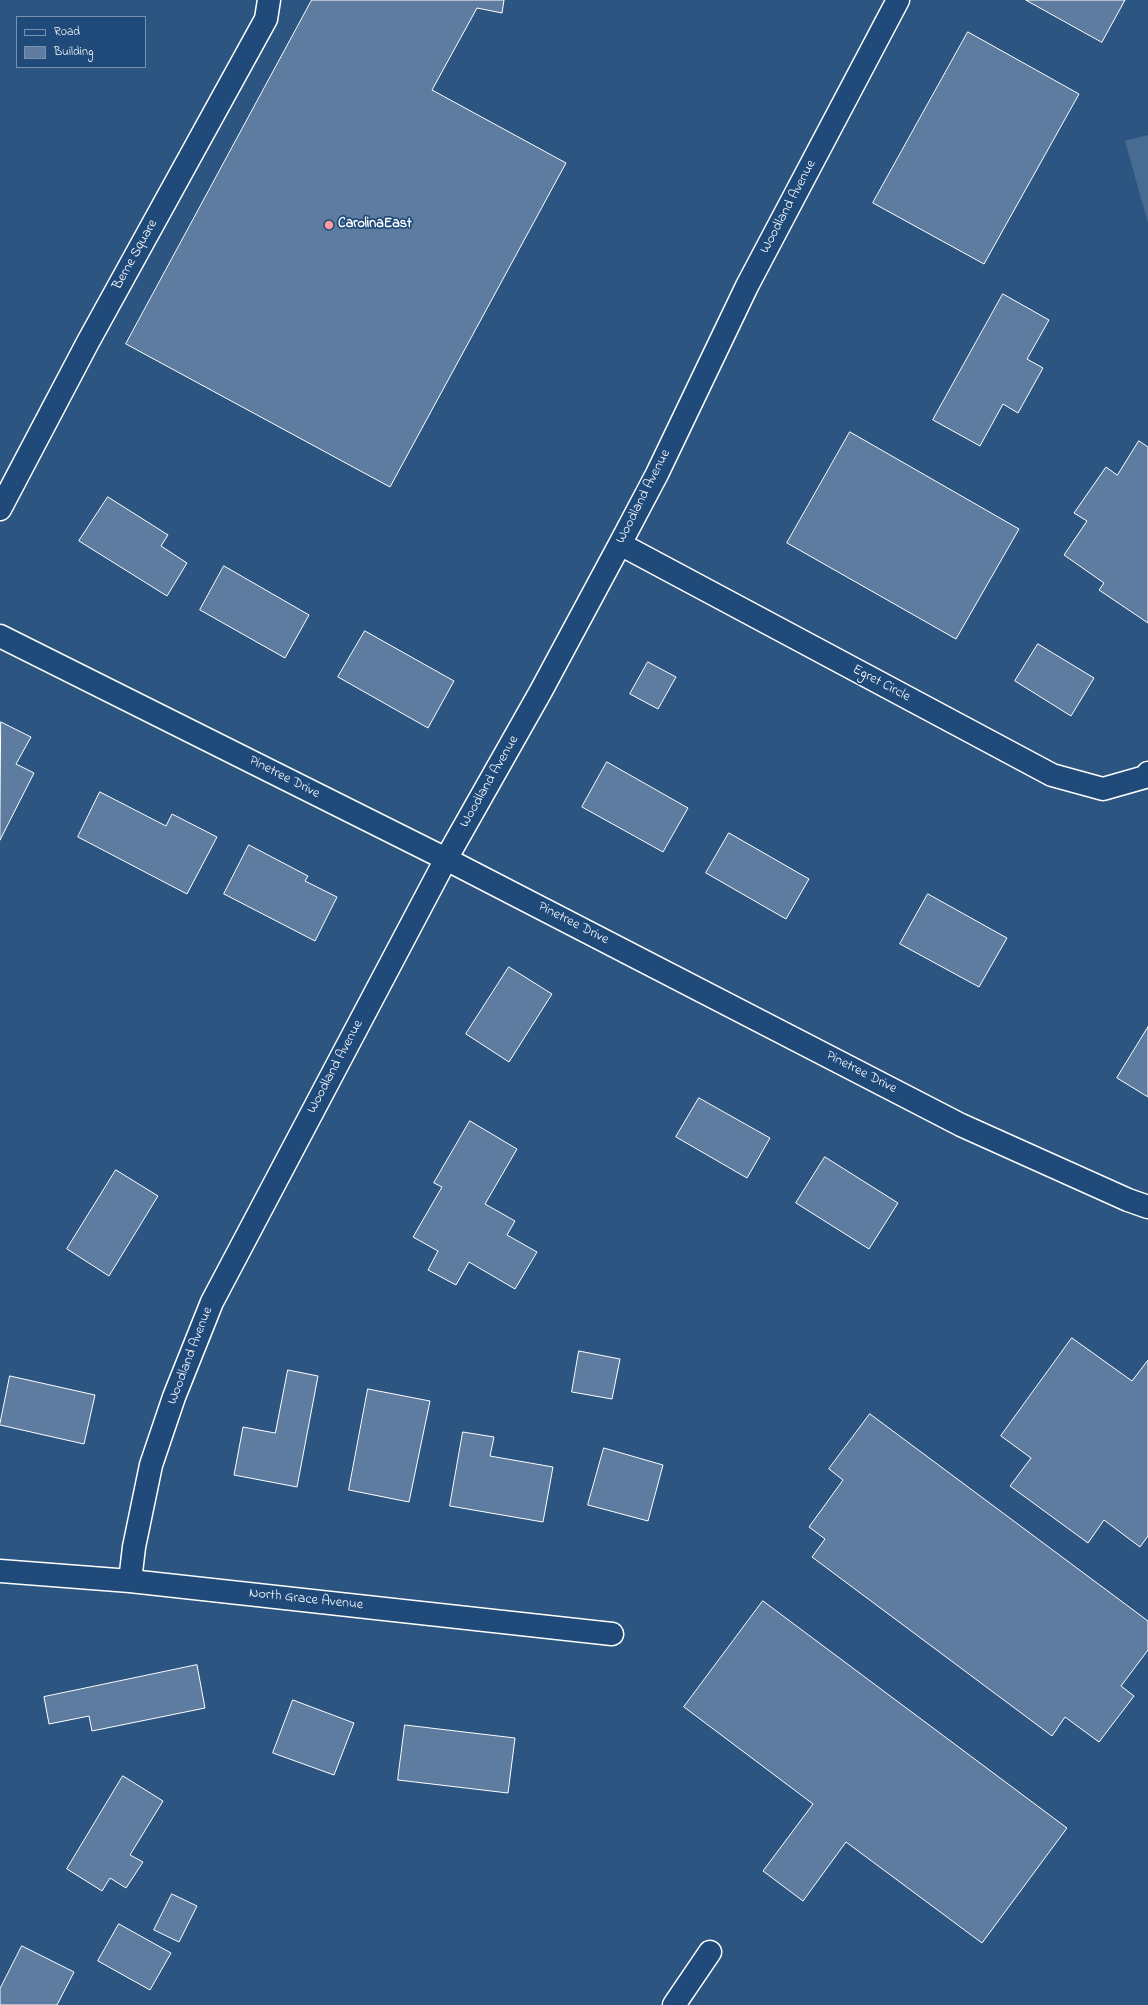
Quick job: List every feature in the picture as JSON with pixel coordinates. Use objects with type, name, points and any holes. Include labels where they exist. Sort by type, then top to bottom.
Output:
[{"type":"street","name":"Berne Square","points":[[0,509],[88,342],[266,19],[269,0]]},
{"type":"street","name":"Woodland Avenue","points":[[130,1581],[134,1547],[151,1465],[174,1397],[212,1302],[446,858],[542,691],[657,474],[747,286],[898,0]]},
{"type":"street","name":"Egret Circle","points":[[620,544],[1052,775],[1103,789],[1145,777],[1148,774]]},
{"type":"street","name":"Pinetree Drive","points":[[0,636],[446,858],[961,1125],[1128,1200],[1148,1207]]},
{"type":"street","name":"North Grace Avenue","points":[[0,1571],[130,1581],[612,1634]]},
{"type":"street","points":[[674,2005],[710,1952]]},
{"type":"shaded area","points":[[1148,135],[1148,223],[1125,141]]},
{"type":"building","points":[[312,0],[504,0],[502,13],[477,8],[432,90],[566,163],[390,487],[126,344]]},
{"type":"building","points":[[1026,0],[1125,0],[1102,42]]},
{"type":"building","points":[[968,32],[1079,94],[984,264],[873,203]]},
{"type":"building","points":[[1003,294],[1049,320],[1027,359],[1043,368],[1018,413],[1003,404],[980,446],[933,420]]},
{"type":"building","points":[[850,432],[1019,529],[956,639],[787,543]]},
{"type":"building","points":[[1139,441],[1148,447],[1148,623],[1099,590],[1104,583],[1064,555],[1087,521],[1074,513],[1106,467],[1117,475]]},
{"type":"building","points":[[108,497],[168,535],[161,546],[187,563],[167,596],[79,541]]},
{"type":"building","points":[[224,566],[309,615],[285,658],[200,610]]},
{"type":"building","points":[[365,631],[454,681],[428,728],[338,677]]},
{"type":"building","points":[[1038,644],[1094,678],[1071,716],[1015,681]]},
{"type":"building","points":[[648,662],[676,677],[658,709],[630,694]]},
{"type":"building","points":[[1,722],[31,737],[16,764],[34,773],[0,840]]},
{"type":"building","points":[[607,762],[688,808],[663,852],[582,807]]},
{"type":"building","points":[[100,792],[166,826],[172,814],[217,837],[187,894],[78,837]]},
{"type":"building","points":[[729,833],[809,879],[786,919],[706,873]]},
{"type":"building","points":[[249,845],[308,876],[305,881],[337,897],[315,941],[224,894]]},
{"type":"building","points":[[928,894],[1007,938],[979,987],[900,944]]},
{"type":"building","points":[[509,967],[552,994],[509,1062],[466,1034]]},
{"type":"building","points":[[1148,1027],[1148,1097],[1117,1078]]},
{"type":"building","points":[[699,1098],[770,1138],[747,1178],[676,1137]]},
{"type":"building","points":[[470,1121],[517,1149],[485,1204],[515,1221],[507,1235],[537,1252],[515,1289],[469,1262],[456,1285],[428,1270],[438,1251],[413,1237],[442,1187],[434,1183]]},
{"type":"building","points":[[825,1157],[898,1203],[869,1249],[796,1203]]},
{"type":"building","points":[[116,1170],[158,1196],[109,1276],[67,1249]]},
{"type":"building","points":[[1072,1338],[1132,1381],[1148,1360],[1148,1536],[1140,1547],[1104,1520],[1088,1543],[1010,1486],[1031,1458],[1001,1436]]},
{"type":"building","points":[[579,1351],[620,1359],[612,1399],[572,1392]]},
{"type":"building","points":[[288,1370],[318,1376],[297,1487],[234,1475],[243,1427],[275,1433]]},
{"type":"building","points":[[10,1376],[95,1395],[84,1444],[0,1425]]},
{"type":"building","points":[[368,1389],[430,1401],[409,1502],[349,1490]]},
{"type":"building","points":[[870,1414],[1148,1621],[1148,1650],[1121,1686],[1134,1696],[1099,1742],[1065,1717],[1052,1736],[812,1557],[825,1539],[809,1527],[843,1480],[829,1469]]},
{"type":"building","points":[[463,1432],[494,1437],[490,1456],[553,1467],[543,1522],[450,1506]]},
{"type":"building","points":[[604,1448],[663,1465],[648,1521],[588,1505]]},
{"type":"building","points":[[763,1601],[1067,1828],[982,1943],[846,1842],[803,1901],[763,1871],[813,1804],[684,1707]]},
{"type":"building","points":[[197,1665],[205,1708],[92,1731],[89,1716],[49,1724],[44,1697]]},
{"type":"building","points":[[293,1700],[354,1723],[334,1775],[273,1753]]},
{"type":"building","points":[[405,1725],[515,1738],[508,1793],[398,1780]]},
{"type":"building","points":[[123,1776],[163,1801],[130,1855],[143,1862],[126,1888],[110,1878],[102,1891],[67,1869]]},
{"type":"building","points":[[172,1894],[197,1906],[179,1942],[154,1930]]},
{"type":"building","points":[[119,1924],[171,1953],[150,1990],[98,1961]]},
{"type":"building","points":[[22,1946],[74,1972],[57,2005],[0,2005],[0,1989]]},
{"type":"place","name":"CarolinaEast","points":[[329,225]]}]
